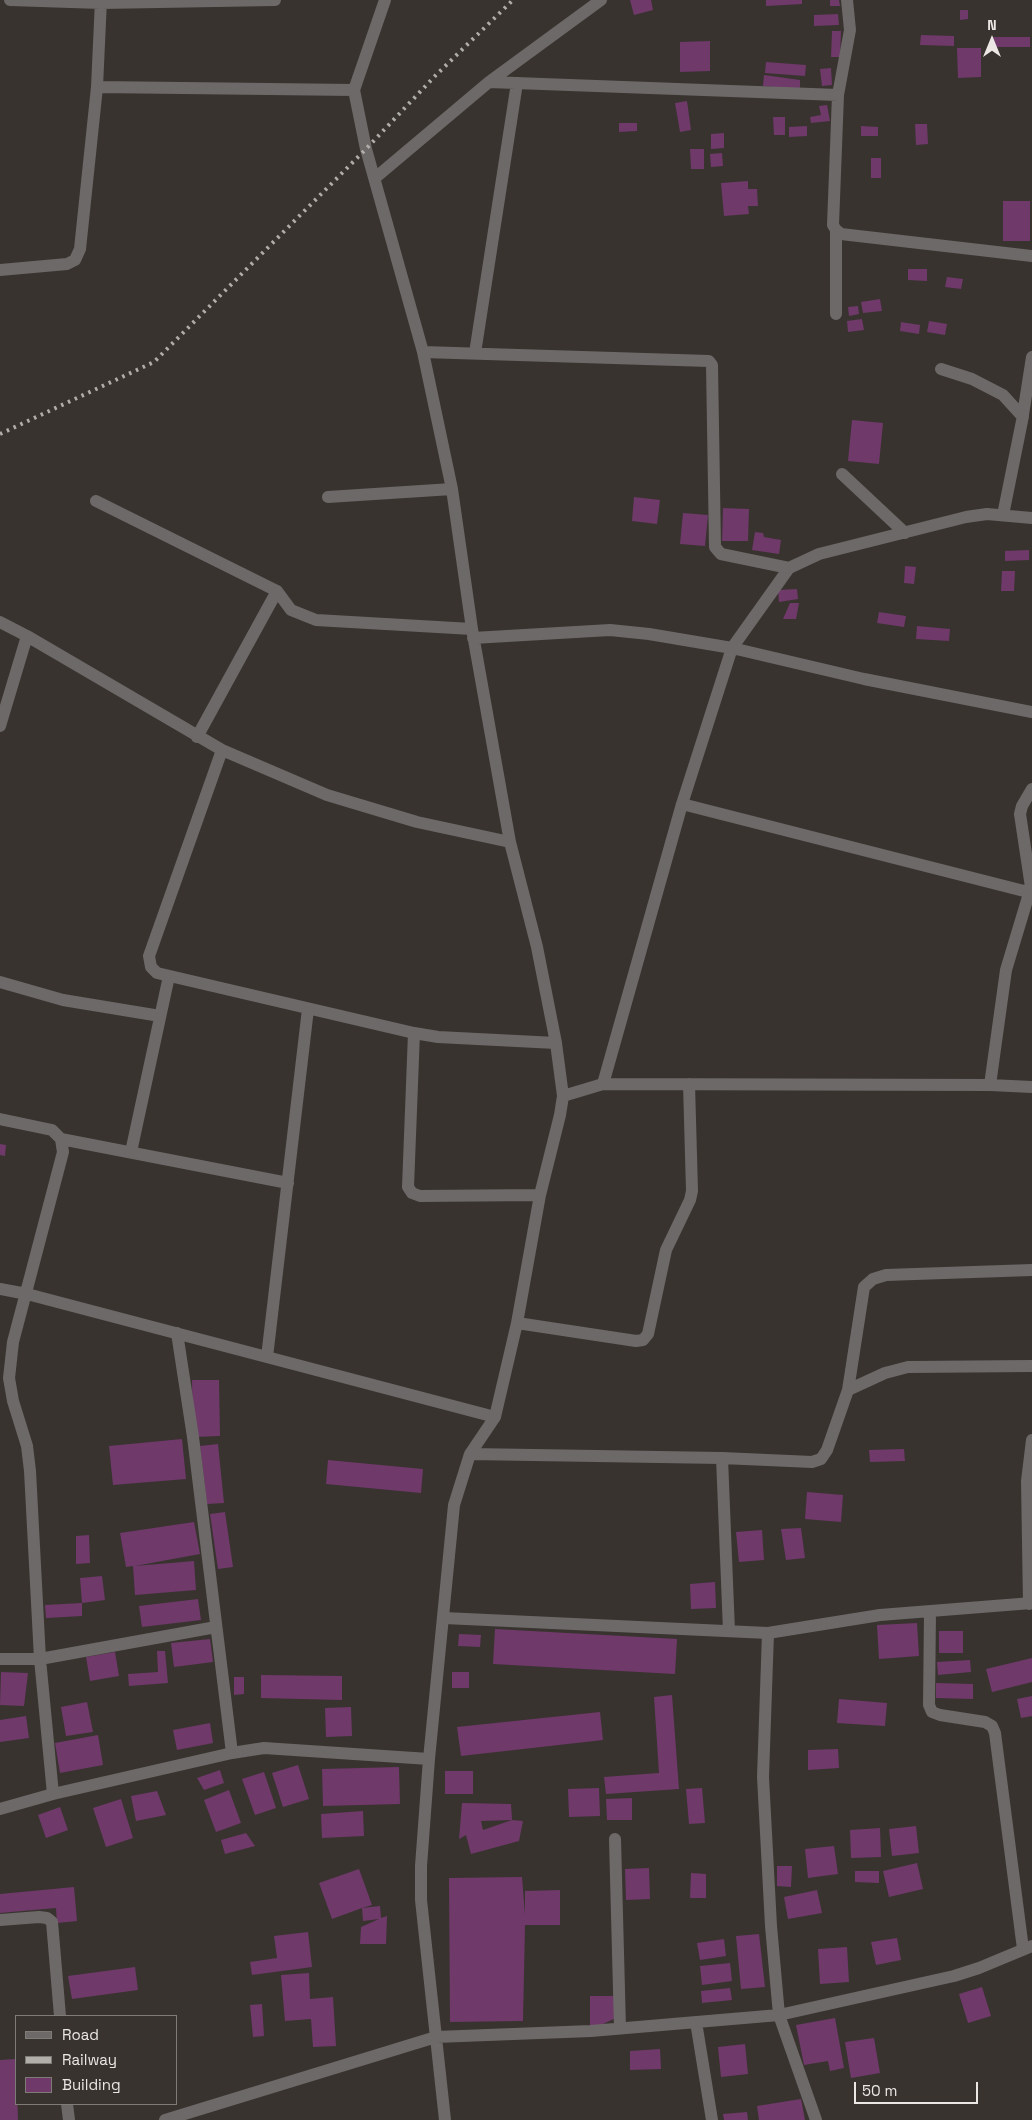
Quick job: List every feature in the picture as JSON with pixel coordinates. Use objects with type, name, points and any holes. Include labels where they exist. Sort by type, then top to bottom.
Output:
[{"type":"street","points":[[10,0],[101,2],[274,0]]},
{"type":"street","points":[[385,0],[354,90],[366,149],[423,352],[452,489],[472,633],[510,842],[536,947],[556,1043],[563,1096],[540,1195],[517,1323],[495,1417],[470,1454],[454,1505],[429,1760],[421,1866],[421,1900],[445,2120]]},
{"type":"street","points":[[374,178],[489,82],[601,0]]},
{"type":"street","points":[[847,0],[850,30],[838,95],[833,225],[836,230],[841,234],[1032,256]]},
{"type":"street","points":[[0,270],[67,264],[75,260],[80,249],[97,87],[101,2]]},
{"type":"street","points":[[489,82],[838,95]]},
{"type":"street","points":[[476,354],[517,83]]},
{"type":"street","points":[[97,87],[354,90]]},
{"type":"street","points":[[836,230],[836,314]]},
{"type":"street","points":[[423,352],[710,362],[712,365],[715,547],[722,554],[788,568]]},
{"type":"street","points":[[1003,515],[1026,421],[1032,357]]},
{"type":"street","points":[[941,369],[972,379],[1004,395],[1026,421]]},
{"type":"street","points":[[842,474],[905,533]]},
{"type":"street","points":[[328,497],[452,489]]},
{"type":"street","points":[[96,500],[277,591],[291,610],[316,620],[472,633],[610,630],[650,634],[732,648],[864,679],[1032,712]]},
{"type":"street","points":[[603,1084],[682,804],[732,648],[788,568],[819,554],[966,517],[987,514],[1032,518]]},
{"type":"street","points":[[197,737],[277,591]]},
{"type":"street","points":[[0,622],[222,750],[327,795],[417,822],[510,842]]},
{"type":"street","points":[[0,726],[27,636]]},
{"type":"street","points":[[222,750],[149,956],[151,967],[157,974],[414,1033],[438,1037],[556,1043]]},
{"type":"street","points":[[990,1084],[1006,970],[1031,887],[1020,814],[1022,806],[1032,789]]},
{"type":"street","points":[[682,804],[1024,891],[1029,890]]},
{"type":"street","points":[[131,1152],[169,976]]},
{"type":"street","points":[[0,982],[63,1000],[160,1016]]},
{"type":"street","points":[[266,1357],[308,1009]]},
{"type":"street","points":[[414,1033],[408,1187],[412,1193],[420,1196],[540,1195]]},
{"type":"street","points":[[563,1096],[603,1084],[990,1084],[1032,1087]]},
{"type":"street","points":[[517,1323],[636,1341],[643,1340],[648,1334],[666,1250],[690,1200],[692,1191],[689,1084]]},
{"type":"street","points":[[0,1119],[52,1130],[61,1139],[288,1184]]},
{"type":"street","points":[[53,1794],[40,1660],[30,1471],[26,1446],[13,1401],[9,1378],[13,1342],[27,1294],[62,1152],[61,1139]]},
{"type":"street","points":[[470,1454],[722,1458],[812,1462],[821,1459],[827,1450],[848,1390],[864,1287],[872,1279],[886,1275],[1032,1270]]},
{"type":"street","points":[[0,1289],[27,1294],[495,1417]]},
{"type":"street","points":[[176,1334],[193,1437],[232,1753]]},
{"type":"street","points":[[848,1390],[885,1373],[908,1367],[1032,1366]]},
{"type":"street","points":[[444,1618],[768,1633],[880,1615],[1030,1604],[1028,1481],[1032,1440]]},
{"type":"street","points":[[722,1458],[729,1631]]},
{"type":"street","points":[[165,2120],[436,2037],[590,2031],[779,2015],[954,1976],[1028,1948],[995,1733],[992,1726],[985,1722],[932,1712],[929,1705],[930,1612]]},
{"type":"street","points":[[0,1660],[40,1660],[216,1627]]},
{"type":"street","points":[[768,1633],[763,1777],[770,1926],[779,2015],[816,2120]]},
{"type":"street","points":[[0,1809],[53,1794],[232,1753],[264,1748],[429,1760]]},
{"type":"street","points":[[614,1839],[620,2028]]},
{"type":"street","points":[[0,1920],[39,1917],[47,1918],[52,1922],[60,2015]]},
{"type":"street","points":[[696,2022],[712,2120]]},
{"type":"street","points":[[67,2105],[69,2120]]},
{"type":"building","points":[[630,0],[651,0],[653,10],[634,15]]},
{"type":"building","points":[[766,0],[802,0],[802,4],[766,6]]},
{"type":"building","points":[[830,0],[839,0],[840,6],[830,6]]},
{"type":"building","points":[[960,10],[968,10],[968,19],[960,20]]},
{"type":"building","points":[[838,14],[839,25],[814,26],[814,15]]},
{"type":"building","points":[[832,31],[841,31],[840,57],[831,57]]},
{"type":"building","points":[[921,35],[954,36],[954,46],[920,45]]},
{"type":"building","points":[[993,37],[1030,37],[1030,47],[992,47]]},
{"type":"building","points":[[710,41],[710,71],[680,72],[680,42]]},
{"type":"building","points":[[957,48],[981,48],[981,77],[958,78]]},
{"type":"building","points":[[766,62],[806,65],[805,76],[765,73]]},
{"type":"building","points":[[831,68],[832,85],[822,86],[820,69]]},
{"type":"building","points":[[764,75],[800,80],[800,89],[763,86]]},
{"type":"building","points":[[687,101],[691,130],[680,132],[675,103]]},
{"type":"building","points":[[827,105],[830,121],[811,123],[810,117],[821,115],[819,106]]},
{"type":"building","points":[[773,117],[785,117],[785,135],[774,135]]},
{"type":"building","points":[[619,123],[637,123],[637,131],[619,132]]},
{"type":"building","points":[[915,124],[927,124],[928,144],[916,145]]},
{"type":"building","points":[[807,126],[807,136],[789,137],[789,127]]},
{"type":"building","points":[[861,126],[878,127],[878,136],[861,136]]},
{"type":"building","points":[[724,133],[724,148],[711,149],[711,134]]},
{"type":"building","points":[[690,149],[704,149],[704,169],[691,169]]},
{"type":"building","points":[[722,153],[723,166],[711,167],[710,154]]},
{"type":"building","points":[[871,158],[881,158],[881,178],[871,178]]},
{"type":"building","points":[[748,181],[748,189],[757,189],[758,206],[748,206],[749,214],[724,216],[721,183]]},
{"type":"building","points":[[1003,201],[1030,201],[1030,241],[1003,241]]},
{"type":"building","points":[[908,269],[927,269],[927,281],[908,280]]},
{"type":"building","points":[[947,277],[963,279],[961,289],[945,287]]},
{"type":"building","points":[[880,299],[882,311],[863,313],[861,302]]},
{"type":"building","points":[[858,306],[859,314],[849,316],[848,307]]},
{"type":"building","points":[[862,319],[864,330],[848,332],[847,321]]},
{"type":"building","points":[[929,321],[947,324],[945,335],[927,332]]},
{"type":"building","points":[[901,322],[920,325],[919,334],[900,331]]},
{"type":"building","points":[[852,420],[883,423],[879,464],[848,461]]},
{"type":"building","points":[[634,497],[660,500],[657,524],[632,521]]},
{"type":"building","points":[[723,508],[749,509],[748,541],[722,541]]},
{"type":"building","points":[[683,513],[708,515],[705,546],[680,544]]},
{"type":"building","points":[[755,532],[763,533],[764,537],[781,540],[779,554],[752,550]]},
{"type":"building","points":[[1029,550],[1029,560],[1005,561],[1005,551]]},
{"type":"building","points":[[905,566],[916,567],[914,584],[904,583]]},
{"type":"building","points":[[1002,571],[1015,571],[1014,591],[1001,591]]},
{"type":"building","points":[[797,589],[798,599],[779,602],[778,590]]},
{"type":"building","points":[[790,603],[799,603],[796,619],[783,619]]},
{"type":"building","points":[[879,612],[906,616],[904,627],[877,623]]},
{"type":"building","points":[[917,626],[950,629],[949,641],[916,639]]},
{"type":"building","points":[[0,1144],[6,1145],[5,1156],[0,1155]]},
{"type":"building","points":[[192,1380],[219,1380],[220,1436],[193,1437]]},
{"type":"building","points":[[182,1439],[186,1479],[113,1485],[109,1446]]},
{"type":"building","points":[[218,1444],[224,1503],[207,1504],[200,1446]]},
{"type":"building","points":[[904,1449],[905,1461],[870,1462],[869,1450]]},
{"type":"building","points":[[328,1460],[423,1469],[421,1493],[326,1484]]},
{"type":"building","points":[[807,1492],[843,1495],[841,1522],[805,1519]]},
{"type":"building","points":[[225,1512],[233,1567],[218,1569],[210,1514]]},
{"type":"building","points":[[194,1522],[200,1554],[135,1566],[194,1561],[196,1590],[135,1595],[133,1566],[126,1567],[120,1533]]},
{"type":"building","points":[[801,1528],[805,1558],[786,1560],[781,1529]]},
{"type":"building","points":[[762,1530],[764,1560],[739,1562],[736,1532]]},
{"type":"building","points":[[89,1535],[90,1563],[76,1564],[76,1536]]},
{"type":"building","points":[[102,1576],[105,1600],[82,1603],[80,1578]]},
{"type":"building","points":[[715,1582],[716,1608],[691,1609],[690,1584]]},
{"type":"building","points":[[198,1599],[201,1620],[142,1627],[139,1606]]},
{"type":"building","points":[[82,1603],[82,1616],[46,1618],[45,1605]]},
{"type":"building","points":[[917,1623],[919,1656],[879,1659],[877,1625]]},
{"type":"building","points":[[495,1629],[677,1639],[675,1674],[493,1664]]},
{"type":"building","points":[[939,1631],[963,1631],[963,1653],[939,1653]]},
{"type":"building","points":[[459,1634],[481,1635],[480,1647],[458,1646]]},
{"type":"building","points":[[210,1639],[213,1662],[174,1667],[171,1643]]},
{"type":"building","points":[[157,1651],[165,1651],[168,1683],[129,1686],[128,1674],[158,1672]]},
{"type":"building","points":[[115,1652],[119,1676],[90,1681],[86,1657]]},
{"type":"building","points":[[1032,1658],[1032,1682],[992,1692],[986,1669]]},
{"type":"building","points":[[970,1660],[971,1672],[938,1675],[937,1662]]},
{"type":"building","points":[[1,1672],[28,1673],[24,1706],[0,1705]]},
{"type":"building","points":[[452,1672],[469,1672],[469,1688],[452,1688]]},
{"type":"building","points":[[261,1675],[342,1676],[342,1700],[261,1698]]},
{"type":"building","points":[[234,1677],[244,1677],[244,1694],[234,1695]]},
{"type":"building","points":[[936,1683],[973,1684],[973,1699],[936,1698]]},
{"type":"building","points":[[672,1695],[679,1789],[606,1794],[604,1777],[659,1773],[654,1697]]},
{"type":"building","points":[[1032,1696],[1032,1716],[1021,1718],[1017,1699]]},
{"type":"building","points":[[839,1699],[887,1703],[885,1726],[837,1723]]},
{"type":"building","points":[[87,1702],[93,1732],[66,1736],[61,1707]]},
{"type":"building","points":[[351,1707],[352,1736],[326,1737],[325,1708]]},
{"type":"building","points":[[600,1712],[603,1740],[461,1756],[457,1727]]},
{"type":"building","points":[[26,1716],[29,1738],[0,1742],[0,1720]]},
{"type":"building","points":[[210,1723],[213,1743],[177,1750],[173,1730]]},
{"type":"building","points":[[98,1735],[103,1765],[60,1773],[55,1743]]},
{"type":"building","points":[[838,1749],[839,1768],[808,1770],[808,1750]]},
{"type":"building","points":[[298,1765],[309,1799],[283,1807],[272,1773]]},
{"type":"building","points":[[399,1767],[400,1804],[323,1806],[322,1769]]},
{"type":"building","points":[[220,1770],[224,1783],[204,1790],[197,1778]]},
{"type":"building","points":[[445,1771],[473,1771],[473,1794],[445,1794]]},
{"type":"building","points":[[264,1772],[276,1808],[255,1815],[242,1779]]},
{"type":"building","points":[[599,1788],[600,1816],[569,1817],[568,1789]]},
{"type":"building","points":[[702,1788],[705,1823],[689,1824],[686,1789]]},
{"type":"building","points":[[229,1790],[241,1823],[216,1832],[204,1800]]},
{"type":"building","points":[[157,1791],[166,1815],[136,1821],[131,1796]]},
{"type":"building","points":[[632,1798],[632,1820],[607,1820],[606,1799]]},
{"type":"building","points":[[121,1799],[133,1838],[106,1847],[93,1808]]},
{"type":"building","points":[[462,1803],[511,1804],[512,1820],[523,1821],[519,1841],[471,1854],[466,1835],[459,1839]],"holes":[[[512,1820],[483,1830],[481,1821]]]},
{"type":"building","points":[[60,1807],[68,1830],[46,1838],[38,1815]]},
{"type":"building","points":[[363,1811],[364,1836],[322,1838],[321,1814]]},
{"type":"building","points":[[916,1826],[919,1853],[892,1856],[889,1829]]},
{"type":"building","points":[[880,1828],[881,1857],[851,1858],[850,1830]]},
{"type":"building","points":[[246,1833],[255,1846],[225,1854],[221,1840]]},
{"type":"building","points":[[834,1846],[838,1874],[808,1878],[805,1849]]},
{"type":"building","points":[[917,1863],[923,1889],[889,1897],[883,1871]]},
{"type":"building","points":[[777,1866],[792,1866],[791,1887],[777,1886]]},
{"type":"building","points":[[649,1868],[650,1899],[626,1900],[625,1869]]},
{"type":"building","points":[[359,1869],[372,1905],[332,1919],[319,1883]]},
{"type":"building","points":[[855,1871],[879,1871],[879,1883],[855,1882]]},
{"type":"building","points":[[691,1873],[706,1874],[706,1898],[690,1898]]},
{"type":"building","points":[[522,1877],[525,1915],[525,1891],[560,1890],[560,1925],[525,1925],[523,2021],[450,2022],[449,1878]]},
{"type":"building","points":[[74,1887],[77,1921],[57,1923],[56,1908],[0,1913],[0,1894]]},
{"type":"building","points":[[817,1890],[822,1913],[788,1919],[784,1897]]},
{"type":"building","points":[[380,1906],[381,1918],[387,1916],[386,1944],[360,1944],[361,1927],[379,1919],[363,1921],[362,1908]]},
{"type":"building","points":[[308,1932],[312,1967],[252,1975],[250,1962],[277,1958],[274,1936]]},
{"type":"building","points":[[759,1934],[765,1987],[741,1989],[736,1936]]},
{"type":"building","points":[[897,1938],[901,1960],[876,1965],[871,1942]]},
{"type":"building","points":[[724,1939],[726,1956],[700,1960],[697,1943]]},
{"type":"building","points":[[847,1947],[849,1982],[820,1984],[818,1949]]},
{"type":"building","points":[[730,1963],[732,1981],[702,1985],[700,1966]]},
{"type":"building","points":[[135,1967],[138,1990],[72,1999],[68,1976]]},
{"type":"building","points":[[309,1973],[310,1999],[333,1997],[336,2046],[313,2047],[311,2019],[285,2021],[281,1975]]},
{"type":"building","points":[[982,1987],[991,2016],[968,2023],[959,1994]]},
{"type":"building","points":[[730,1988],[732,2000],[702,2003],[701,1991]]},
{"type":"building","points":[[590,1996],[618,1996],[618,2017],[590,2030]]},
{"type":"building","points":[[262,2004],[264,2036],[253,2037],[250,2005]]},
{"type":"building","points":[[835,2018],[844,2068],[830,2071],[828,2061],[804,2065],[796,2025]]},
{"type":"building","points":[[874,2038],[880,2073],[851,2078],[845,2042]]},
{"type":"building","points":[[745,2044],[748,2074],[721,2077],[718,2047]]},
{"type":"building","points":[[660,2049],[661,2069],[630,2070],[630,2051]]},
{"type":"building","points":[[15,2059],[15,2105],[18,2105],[18,2120],[0,2120],[0,2060]]},
{"type":"building","points":[[801,2099],[805,2120],[759,2120],[757,2106]]},
{"type":"building","points":[[747,2112],[748,2120],[724,2120],[723,2114]]},
{"type":"railway","points":[[0,434],[154,362],[366,149],[435,76],[513,0]]}]
